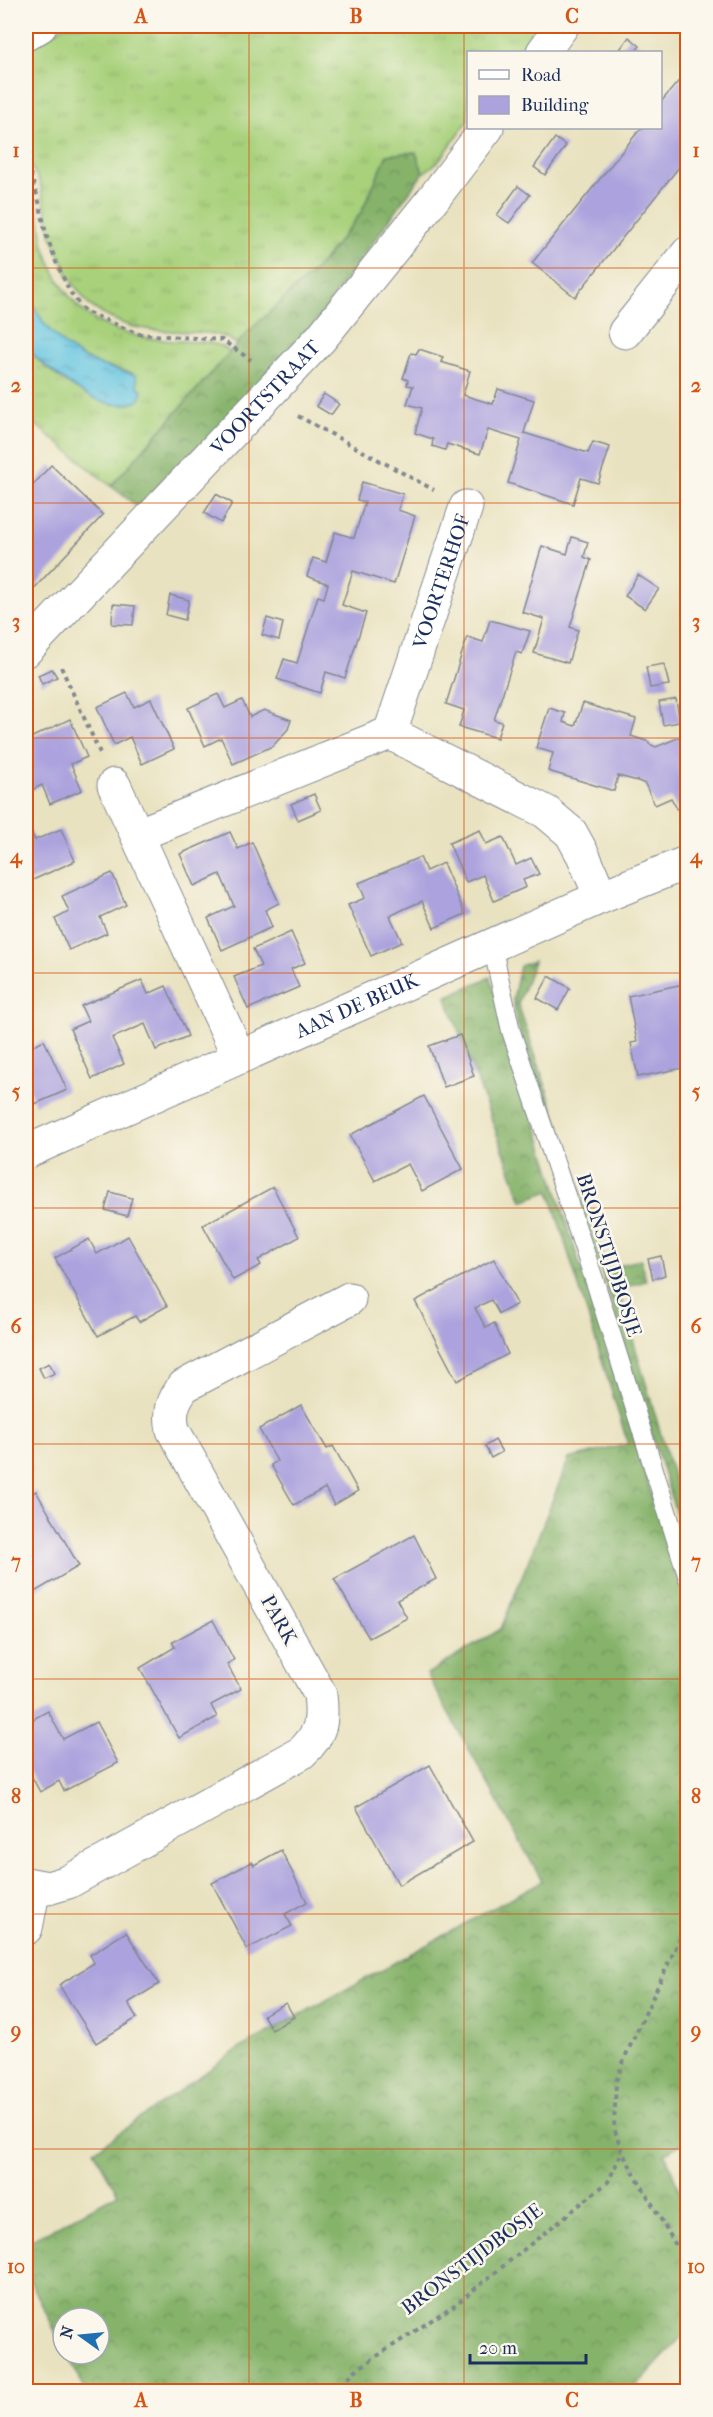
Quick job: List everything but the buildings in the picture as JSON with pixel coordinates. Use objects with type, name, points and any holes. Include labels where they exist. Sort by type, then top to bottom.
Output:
[{"type":"street","points":[[26,34],[40,26]]},
{"type":"street","points":[[544,51],[562,26]]},
{"type":"street","name":"VOORTSTRAAT","points":[[35,640],[321,338],[433,199],[485,129]]},
{"type":"street","points":[[625,332],[687,253]]},
{"type":"street","name":"VOORTERHOF","points":[[390,733],[466,507]]},
{"type":"street","points":[[137,835],[390,733],[546,812],[571,833],[584,855],[601,897]]},
{"type":"street","points":[[114,785],[239,1057]]},
{"type":"street","name":"AAN DE BEUK","points":[[26,1152],[601,897],[687,862]]},
{"type":"street","name":"PARK","points":[[26,1928],[30,1886],[48,1888],[68,1882],[301,1753],[314,1741],[321,1726],[320,1694],[173,1430],[171,1418],[177,1395],[184,1386],[349,1299]]},
{"type":"lane","name":"BRONSTIJDBOSJE","points":[[492,945],[511,1031],[596,1285],[687,1578]]},
{"type":"path","name":"VOORTERHOF","points":[[26,166],[30,172],[46,234],[56,262],[70,292],[84,311],[139,334],[222,340],[273,391],[466,507]]},
{"type":"path","points":[[35,640],[114,785]]},
{"type":"path","points":[[687,1921],[616,2081],[614,2128],[622,2152],[687,2266]]},
{"type":"path","name":"BRONSTIJDBOSJE","points":[[337,2391],[353,2372],[456,2304],[608,2182],[622,2152]]},
{"type":"green space","points":[[64,26],[538,26],[519,51],[467,51],[467,122],[439,161],[423,173],[415,152],[387,155],[361,213],[320,265],[237,344],[225,337],[209,333],[152,330],[129,326],[106,316],[89,305],[69,278],[52,237],[40,183],[26,156],[26,50]]},
{"type":"green space","points":[[416,152],[423,173],[314,324],[143,511],[111,486],[245,335],[320,265],[361,213],[387,155]]},
{"type":"green space","points":[[26,175],[40,219],[42,239],[53,270],[76,305],[90,317],[126,333],[173,341],[211,343],[230,352],[111,486],[26,417],[26,347],[57,376],[94,397],[121,404],[138,388],[132,373],[99,365],[63,344],[45,325],[26,293]]},
{"type":"green space","points":[[534,961],[518,1004],[607,1269],[641,1259],[646,1281],[618,1289],[687,1523],[687,1549],[607,1288],[516,1020],[513,999],[520,966]]},
{"type":"green space","points":[[490,977],[687,1608],[688,2140],[665,2153],[687,2211],[687,2331],[632,2391],[86,2391],[73,2366],[111,2366],[111,2306],[51,2306],[51,2323],[26,2273],[26,2243],[118,2194],[94,2151],[240,2048],[542,1881],[427,1674],[501,1629],[569,1459],[628,1444],[549,1191],[522,1201],[446,997]]},
{"type":"water","points":[[26,293],[45,325],[63,344],[99,365],[136,375],[138,387],[142,389],[141,398],[138,401],[124,404],[109,403],[94,398],[65,381],[30,352],[26,347]]}]
